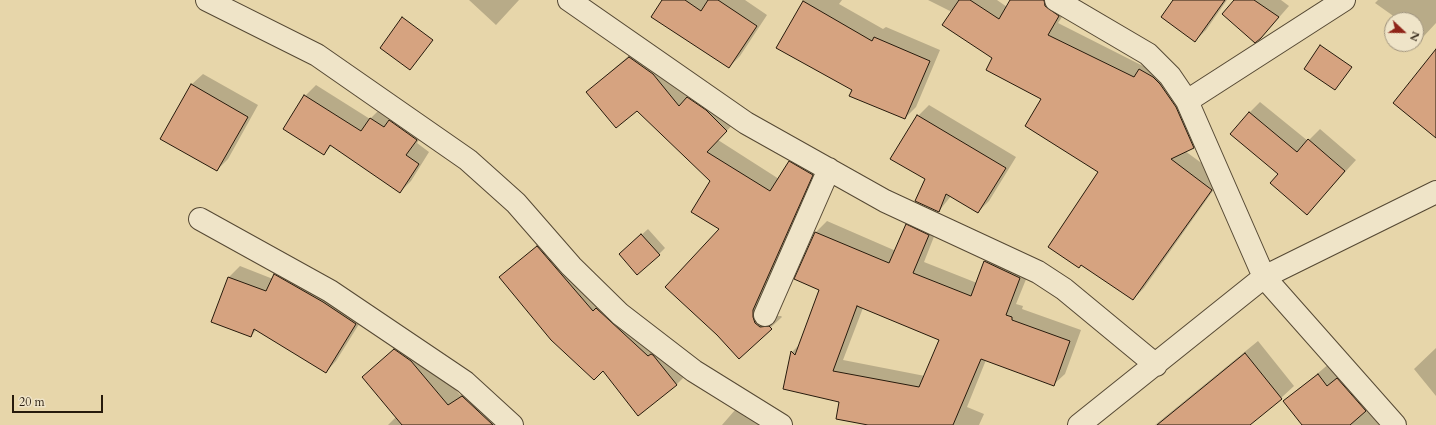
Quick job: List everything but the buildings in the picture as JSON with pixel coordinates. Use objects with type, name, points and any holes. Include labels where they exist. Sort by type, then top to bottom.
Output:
[{"type":"street","points":[[207,0],[317,55],[468,160],[516,203],[571,266],[620,314],[694,371],[781,425]]},
{"type":"street","points":[[569,0],[746,123],[885,201],[1038,272],[1064,289],[1156,365]]},
{"type":"street","points":[[1056,0],[1148,54],[1170,76],[1187,101],[1264,277],[1395,425]]},
{"type":"street","points":[[1187,101],[1344,0]]},
{"type":"street","points":[[765,315],[829,169]]},
{"type":"street","points":[[1079,425],[1156,365],[1264,277],[1436,192]]},
{"type":"street","points":[[200,219],[330,291],[465,382],[512,425]]}]
